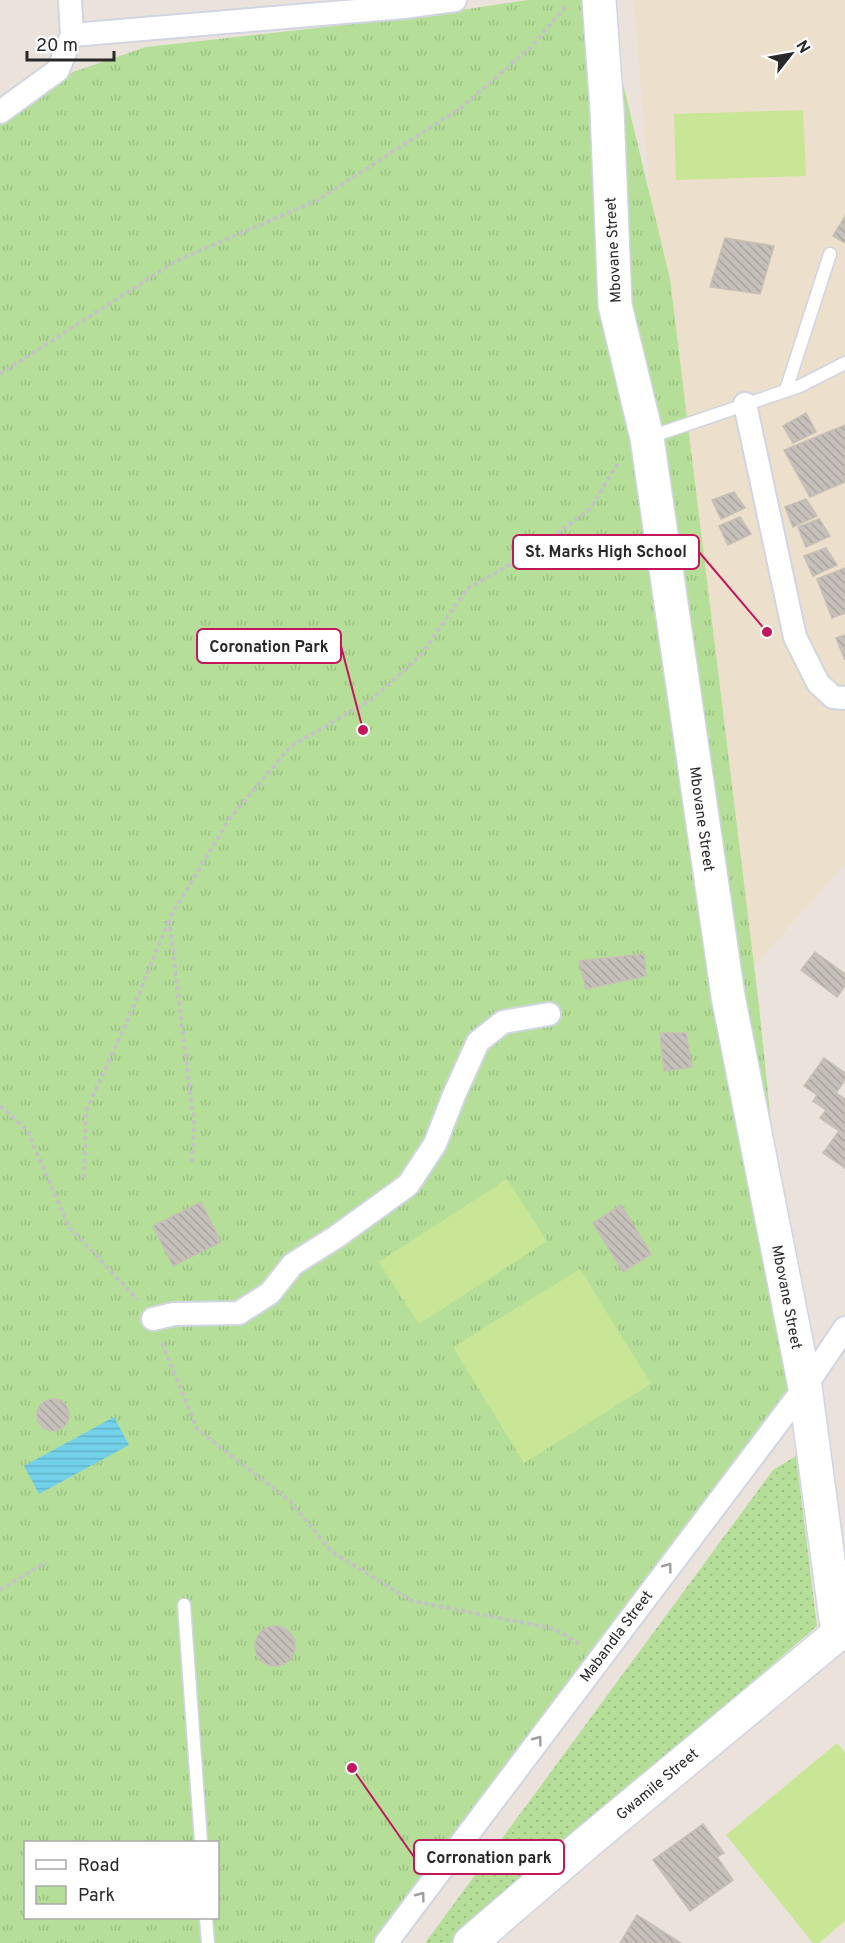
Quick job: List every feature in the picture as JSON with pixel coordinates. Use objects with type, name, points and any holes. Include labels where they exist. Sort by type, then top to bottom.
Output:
[{"type":"street","points":[[0,112],[58,70],[72,35],[69,0]]},
{"type":"street","points":[[72,35],[404,7],[455,0]]},
{"type":"street","name":"Mbovane Street","points":[[598,0],[607,110],[615,305],[647,438],[728,996],[805,1387],[841,1631]]},
{"type":"street","points":[[745,404],[795,637],[818,683],[833,697],[845,698]]},
{"type":"street","points":[[153,1319],[174,1314],[239,1313],[270,1293],[293,1264],[336,1237],[408,1185],[435,1144],[478,1042],[503,1022],[549,1014]]},
{"type":"street","name":"Mabandla Street","points":[[386,1943],[805,1387],[845,1328]]},
{"type":"street","name":"Gwamile Street","points":[[470,1943],[841,1631]]},
{"type":"lane","points":[[786,390],[830,254]]},
{"type":"lane","points":[[647,438],[800,386],[845,363]]},
{"type":"lane","points":[[184,1605],[201,1841]]},
{"type":"lane","points":[[206,1919],[208,1943]]},
{"type":"path","points":[[0,374],[176,261],[318,200],[462,107],[531,47],[572,0]]},
{"type":"path","points":[[84,1178],[86,1111],[134,1006],[169,920],[230,818],[291,746],[371,700],[420,656],[467,589],[532,552],[590,509],[618,464]]},
{"type":"path","points":[[169,920],[194,1124],[192,1162]]},
{"type":"path","points":[[0,1106],[27,1130],[69,1227],[150,1313],[197,1429],[290,1501],[332,1552],[412,1601],[555,1629],[600,1657]]},
{"type":"path","points":[[0,1590],[46,1562]]},
{"type":"shaded area","points":[[634,0],[845,0],[845,863],[728,996],[666,401]]},
{"type":"green space","points":[[527,0],[603,0],[670,279],[759,1006],[799,1393],[386,1943],[0,1943],[0,124],[73,72],[146,47],[423,16]]},
{"type":"green space","points":[[803,110],[806,176],[676,180],[674,114]]},
{"type":"green space","points":[[507,1179],[547,1241],[419,1324],[379,1262]]},
{"type":"green space","points":[[580,1269],[651,1384],[524,1463],[453,1347]]},
{"type":"green space","points":[[796,1456],[817,1626],[450,1943],[425,1943],[773,1470]]},
{"type":"green space","points":[[837,1743],[845,1753],[845,1921],[819,1943],[813,1943],[726,1835]]},
{"type":"water","points":[[114,1417],[129,1445],[39,1494],[24,1466]]},
{"type":"building","points":[[845,216],[845,243],[833,236]]},
{"type":"building","points":[[725,238],[774,246],[760,294],[710,287]]},
{"type":"building","points":[[806,413],[816,432],[793,443],[783,426]]},
{"type":"building","points":[[845,425],[845,482],[810,497],[784,450]]},
{"type":"building","points":[[734,492],[745,508],[721,519],[712,500]]},
{"type":"building","points":[[806,499],[817,516],[793,527],[785,507]]},
{"type":"building","points":[[740,517],[751,534],[728,545],[719,526]]},
{"type":"building","points":[[819,519],[830,536],[806,547],[798,527]]},
{"type":"building","points":[[826,548],[837,565],[813,576],[804,556]]},
{"type":"building","points":[[845,568],[845,613],[832,618],[817,579]]},
{"type":"building","points":[[845,635],[845,660],[836,638]]},
{"type":"building","points":[[815,952],[845,974],[845,986],[837,997],[801,970]]},
{"type":"building","points":[[644,954],[646,976],[586,989],[579,961]]},
{"type":"building","points":[[660,1033],[686,1033],[692,1067],[664,1071]]},
{"type":"building","points":[[824,1058],[845,1073],[845,1080],[836,1093],[845,1099],[845,1168],[823,1153],[839,1131],[820,1118],[826,1110],[813,1101],[817,1095],[804,1086]]},
{"type":"building","points":[[201,1202],[221,1242],[173,1266],[153,1226]]},
{"type":"building","points":[[621,1205],[651,1254],[623,1272],[593,1223]]},
{"type":"building","points":[[53,1399],[64,1404],[69,1415],[64,1426],[53,1431],[42,1426],[37,1415],[42,1404]]},
{"type":"building","points":[[275,1626],[289,1632],[295,1646],[289,1660],[275,1666],[261,1660],[255,1646],[261,1632]]},
{"type":"building","points":[[703,1824],[724,1853],[717,1857],[733,1880],[690,1911],[653,1860]]},
{"type":"building","points":[[637,1915],[681,1943],[620,1943]]},
{"type":"place","name":"St. Marks High School","points":[[767,632]]},
{"type":"place","name":"Coronation Park","points":[[363,730]]},
{"type":"place","name":"Corronation park","points":[[352,1768]]}]
